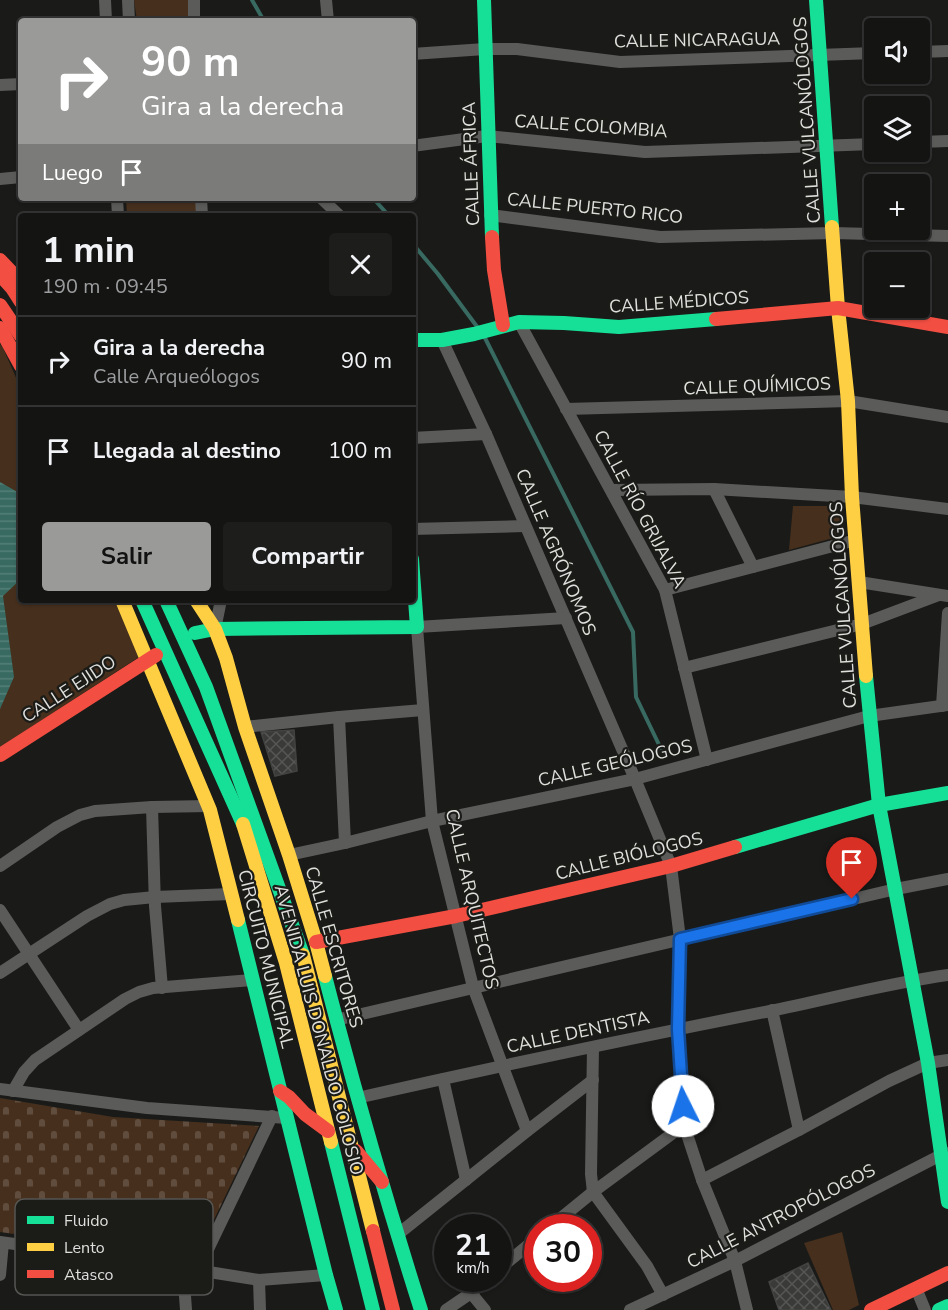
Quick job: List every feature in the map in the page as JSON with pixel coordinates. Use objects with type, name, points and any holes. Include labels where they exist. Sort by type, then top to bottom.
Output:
[{"type":"street","points":[[105,0],[106,18]]},
{"type":"street","points":[[128,0],[129,18]]},
{"type":"street","points":[[194,0],[195,18]]},
{"type":"street","points":[[326,0],[328,18]]},
{"type":"street","name":"CALLE ÁFRICA","points":[[484,0],[490,215],[494,270],[503,325]]},
{"type":"street","name":"CALLE VULCANÓLOGOS","points":[[816,0],[838,308],[848,401],[852,497],[869,716],[879,805],[944,1154],[948,1202]]},
{"type":"street","name":"CALLE NICARAGUA","points":[[416,54],[517,49],[621,62],[864,53]]},
{"type":"street","points":[[930,52],[948,51]]},
{"type":"street","points":[[0,85],[18,84]]},
{"type":"street","name":"CALLE COLOMBIA","points":[[416,145],[488,136],[645,152],[864,144]]},
{"type":"street","points":[[930,142],[948,141]]},
{"type":"street","points":[[0,179],[18,177]]},
{"type":"street","points":[[324,201],[336,213]]},
{"type":"street","name":"CALLE PUERTO RICO","points":[[490,215],[660,237],[833,233],[948,236]]},
{"type":"street","points":[[8,268],[12,288],[18,297]]},
{"type":"street","points":[[0,305],[18,331]]},
{"type":"street","name":"CALLE MÉDICOS","points":[[416,340],[442,340],[519,322],[620,327],[838,308],[948,327]]},
{"type":"street","name":"CALLE RÍO GRIJALVA","points":[[519,322],[665,590],[707,760]]},
{"type":"street","points":[[0,328],[18,361]]},
{"type":"street","name":"CALLE AGRÓNOMOS","points":[[442,340],[486,434],[671,866],[680,939]]},
{"type":"street","name":"CALLE QUÍMICOS","points":[[566,409],[848,401],[948,417]]},
{"type":"street","points":[[416,438],[486,434]]},
{"type":"street","points":[[714,489],[753,567]]},
{"type":"street","points":[[611,490],[714,489],[852,497],[948,509]]},
{"type":"street","points":[[416,529],[525,526]]},
{"type":"street","points":[[665,590],[856,540]]},
{"type":"street","points":[[859,582],[943,595]]},
{"type":"street","points":[[684,668],[862,624],[943,595]]},
{"type":"street","points":[[124,603],[153,656]]},
{"type":"street","name":"AVENIDA LUIS DONALDO COLOSIO","points":[[143,603],[242,822],[286,963],[373,1310]]},
{"type":"street","name":"AVENIDA LUIS DONALDO COLOSIO","points":[[167,603],[206,687],[304,958],[393,1310]]},
{"type":"street","points":[[198,603],[214,603]]},
{"type":"street","name":"CALLE ESCRITORES","points":[[198,603],[215,629],[226,658],[245,727],[289,855],[316,942],[357,1098],[421,1310]]},
{"type":"street","points":[[215,629],[219,603]]},
{"type":"street","name":"CALLE ARQUITECTOS","points":[[415,603],[432,821],[473,987],[527,1131]]},
{"type":"street","points":[[945,706],[948,613]]},
{"type":"street","points":[[195,633],[215,629],[417,627],[566,618]]},
{"type":"street","name":"CALLE EJIDO","points":[[0,755],[153,656]]},
{"type":"street","name":"CIRCUITO MUNICIPAL","points":[[153,656],[208,806],[336,1310]]},
{"type":"street","name":"CALLE GEÓLOGOS","points":[[289,855],[432,821],[635,779],[869,716],[945,706]]},
{"type":"street","points":[[245,727],[423,710]]},
{"type":"street","points":[[339,717],[345,843]]},
{"type":"street","name":"CALLE BIÓLOGOS","points":[[316,942],[456,916],[671,866],[879,805],[948,793]]},
{"type":"street","points":[[0,866],[57,827],[80,815],[152,807],[208,806]]},
{"type":"street","points":[[152,807],[155,897],[162,988]]},
{"type":"street","points":[[336,1020],[896,889],[948,879]]},
{"type":"street","points":[[0,974],[102,907],[124,900],[231,894]]},
{"type":"street","points":[[0,910],[79,1030]]},
{"type":"street","points":[[680,939],[678,1029],[684,1125],[702,1180],[735,1261],[747,1310]]},
{"type":"street","name":"CALLE DENTISTA","points":[[357,1098],[913,980],[948,975]]},
{"type":"street","points":[[6,1090],[35,1060],[132,995],[153,988],[252,980]]},
{"type":"street","points":[[772,1010],[800,1130]]},
{"type":"street","points":[[593,1048],[591,1174],[593,1192],[647,1266],[663,1295]]},
{"type":"street","points":[[702,1180],[889,1081],[928,1063],[948,1060]]},
{"type":"street","points":[[443,1078],[466,1180]]},
{"type":"street","points":[[397,1235],[593,1080]]},
{"type":"street","points":[[6,1090],[147,1108],[286,1118]]},
{"type":"street","points":[[280,1091],[328,1131]]},
{"type":"street","points":[[213,1239],[272,1116]]},
{"type":"street","points":[[566,1214],[684,1125]]},
{"type":"street","points":[[352,1145],[382,1182]]},
{"type":"street","name":"CALLE ANTROPÓLOGOS","points":[[630,1310],[735,1261],[944,1154]]},
{"type":"street","points":[[0,1275],[2,1243]]},
{"type":"street","points":[[512,1259],[524,1249]]},
{"type":"street","points":[[213,1272],[260,1280],[326,1275]]},
{"type":"street","points":[[871,1310],[948,1273]]},
{"type":"street","points":[[260,1280],[261,1310]]},
{"type":"street","points":[[916,1288],[925,1310]]},
{"type":"street","points":[[446,1310],[471,1293],[485,1310]]},
{"type":"street","points":[[185,1295],[186,1310]]},
{"type":"street","points":[[939,1310],[948,1306]]},
{"type":"green space","points":[[134,0],[189,0],[190,18],[137,18]]},
{"type":"green space","points":[[126,201],[198,201],[199,213],[127,213]]},
{"type":"green space","points":[[0,344],[18,382],[18,603],[115,603],[139,657],[0,747]]},
{"type":"green space","points":[[793,506],[842,506],[844,535],[789,550]]},
{"type":"green space","points":[[0,1098],[113,1117],[259,1126],[213,1222],[213,1199],[15,1199],[15,1234],[0,1232]]},
{"type":"green space","points":[[842,1232],[859,1305],[849,1310],[833,1310],[804,1243]]},
{"type":"shaded area","points":[[0,482],[18,492],[18,582],[3,596],[14,677],[0,709]]},
{"type":"building","points":[[294,730],[297,771],[275,776],[261,732]]},
{"type":"building","points":[[808,1263],[831,1310],[779,1310],[769,1282]]},
{"type":"waterway","points":[[252,0],[262,18]]},
{"type":"waterway","points":[[376,201],[386,213]]},
{"type":"waterway","points":[[416,248],[478,328]]},
{"type":"waterway","points":[[484,336],[633,632],[636,697],[663,753]]},
{"type":"traffic: fast","points":[[484,0],[492,237]]},
{"type":"traffic: fast","points":[[816,0],[832,227]]},
{"type":"traffic: fast","points":[[416,340],[442,340],[519,322],[619,327],[716,319]]},
{"type":"traffic: fast","points":[[143,603],[243,824]]},
{"type":"traffic: fast","points":[[167,603],[206,687],[303,955]]},
{"type":"traffic: fast","points":[[195,633],[215,629],[417,627],[415,603]]},
{"type":"traffic: fast","points":[[866,676],[879,805],[928,1063],[948,1202]]},
{"type":"traffic: fast","points":[[735,847],[879,805],[948,793]]},
{"type":"traffic: fast","points":[[238,920],[336,1310]]},
{"type":"traffic: fast","points":[[325,976],[371,1144],[421,1310]]},
{"type":"traffic: fast","points":[[331,1142],[373,1310]]},
{"type":"traffic: fast","points":[[939,1310],[948,1306]]},
{"type":"traffic: slow","points":[[832,227],[848,401],[852,497],[866,676]]},
{"type":"traffic: slow","points":[[123,603],[210,810],[238,920]]},
{"type":"traffic: slow","points":[[198,603],[215,629],[226,658],[245,727],[289,855],[325,976]]},
{"type":"traffic: slow","points":[[243,824],[286,963],[331,1142]]},
{"type":"traffic: slow","points":[[303,955],[373,1231]]},
{"type":"traffic: jam","points":[[492,237],[494,270],[503,325]]},
{"type":"traffic: jam","points":[[0,260],[18,279]]},
{"type":"traffic: jam","points":[[0,275],[18,297]]},
{"type":"traffic: jam","points":[[0,305],[18,332]]},
{"type":"traffic: jam","points":[[716,319],[838,308],[948,327]]},
{"type":"traffic: jam","points":[[0,328],[18,361]]},
{"type":"traffic: jam","points":[[0,755],[156,655]]},
{"type":"traffic: jam","points":[[316,942],[456,916],[671,866],[735,847]]},
{"type":"traffic: jam","points":[[280,1091],[328,1131]]},
{"type":"traffic: jam","points":[[356,1151],[382,1182]]},
{"type":"traffic: jam","points":[[373,1231],[393,1310]]},
{"type":"traffic: jam","points":[[871,1310],[948,1273]]},
{"type":"route","points":[[683,1106],[678,1029],[680,939],[852,899]]}]
